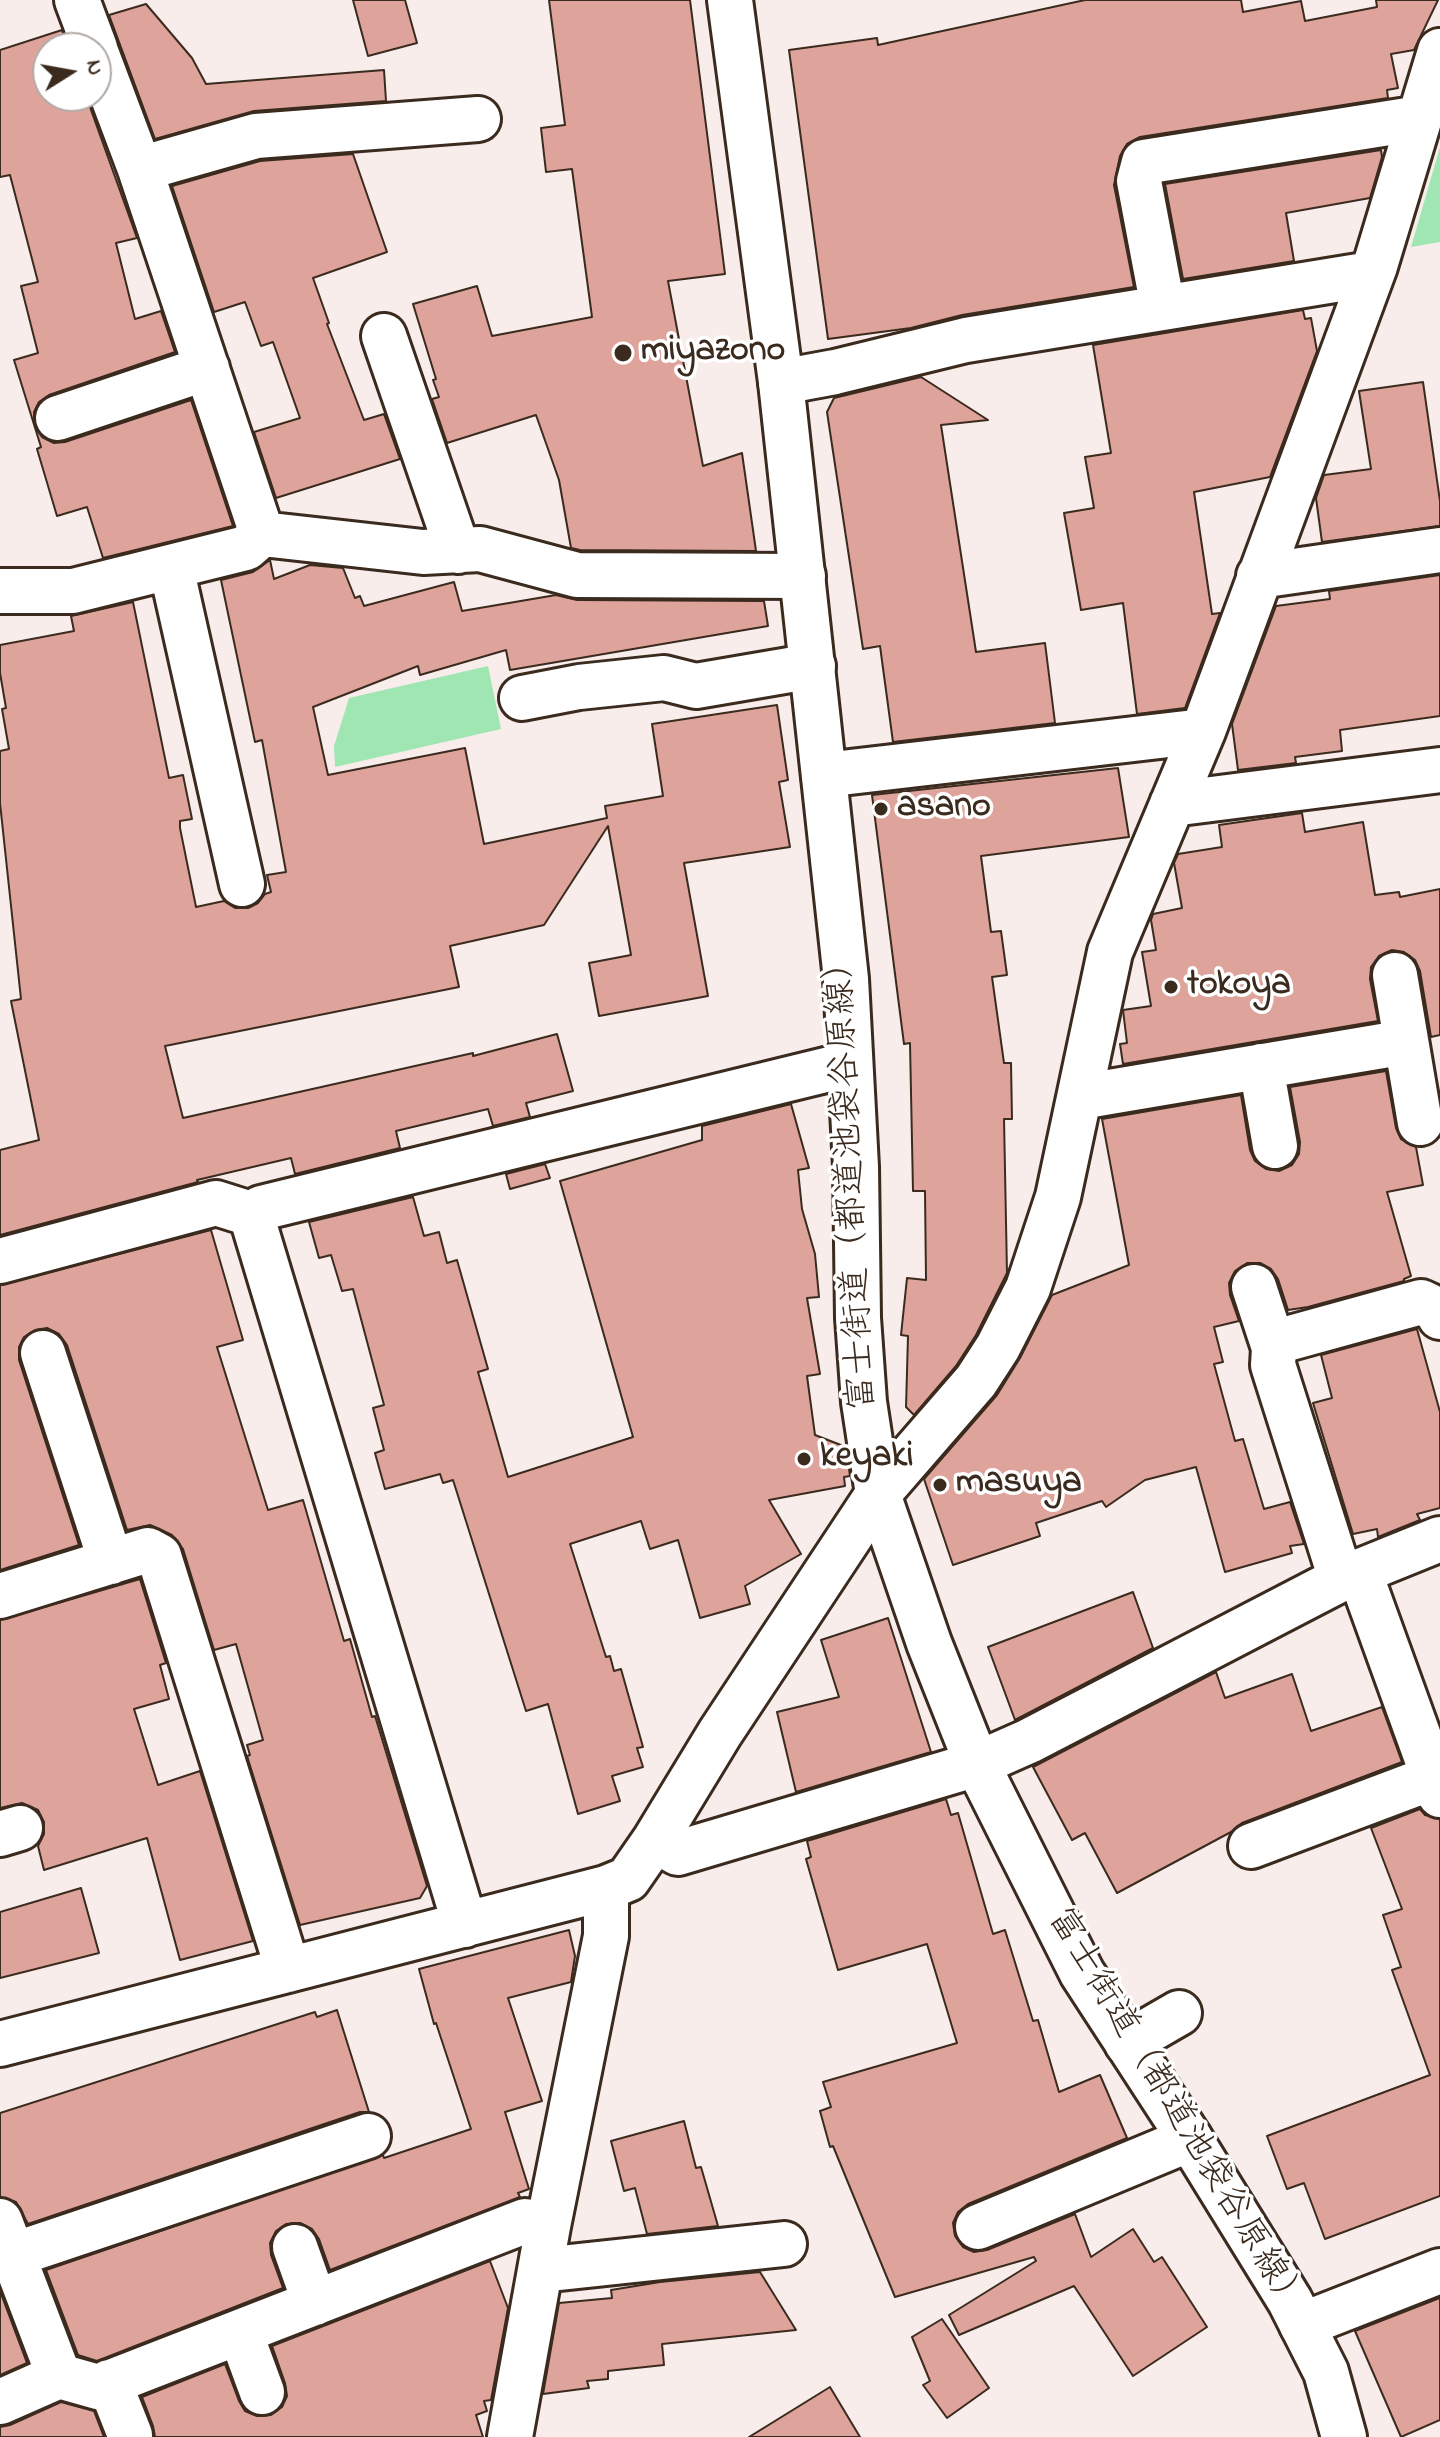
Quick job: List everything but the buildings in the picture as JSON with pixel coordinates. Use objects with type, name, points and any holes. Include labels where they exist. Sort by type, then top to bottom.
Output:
[{"type":"street","points":[[77,0],[89,32]]},
{"type":"street","name":"富士街道（都道池袋谷原線）","points":[[730,0],[781,382],[846,979],[856,1167],[858,1318],[864,1402],[878,1494],[929,1643],[977,1764],[1082,1973],[1290,2301],[1326,2372],[1344,2437]]},
{"type":"street","points":[[1163,308],[1139,181],[1144,162],[1432,85]]},
{"type":"street","points":[[0,2044],[606,1888],[628,1879],[878,1494],[953,1409],[998,1347],[1028,1288],[1058,1197],[1110,952],[1203,731],[1371,274],[1432,85]]},
{"type":"street","points":[[112,95],[140,169],[262,534]]},
{"type":"street","points":[[140,169],[256,136],[478,119]]},
{"type":"street","points":[[781,382],[966,340],[1371,274]]},
{"type":"street","points":[[384,336],[458,551]]},
{"type":"street","points":[[58,418],[207,368]]},
{"type":"street","points":[[0,591],[73,591],[246,548],[262,534],[423,552],[480,549],[577,575],[803,576]]},
{"type":"street","points":[[1259,576],[1440,550]]},
{"type":"street","points":[[171,567],[242,884]]},
{"type":"street","points":[[522,698],[579,687],[664,678],[696,686],[813,666]]},
{"type":"street","points":[[824,775],[1203,731]]},
{"type":"street","points":[[1172,804],[1440,770]]},
{"type":"street","points":[[1395,975],[1420,1123]]},
{"type":"street","points":[[1080,1097],[1406,1042]]},
{"type":"street","points":[[465,1925],[254,1224],[254,1215],[261,1208],[850,1064]]},
{"type":"street","points":[[1261,1066],[1275,1146]]},
{"type":"street","points":[[0,1261],[216,1203],[254,1215]]},
{"type":"street","points":[[1251,1846],[1437,1786],[1350,1575],[1273,1365],[1274,1348],[1254,1287]]},
{"type":"street","points":[[1274,1348],[1283,1340],[1421,1302],[1438,1310],[1440,1317]]},
{"type":"street","points":[[43,1353],[111,1562]]},
{"type":"street","points":[[655,1840],[678,1853],[977,1764],[1029,1741],[1350,1575],[1440,1539]]},
{"type":"street","points":[[0,1596],[148,1550],[159,1556],[288,1970]]},
{"type":"street","points":[[510,2437],[545,2245],[595,2039],[606,1936],[606,1888]]},
{"type":"street","points":[[1127,2043],[1179,2013]]},
{"type":"street","points":[[59,2376],[7,2238],[368,2136]]},
{"type":"street","points":[[978,2227],[1190,2139]]},
{"type":"street","points":[[0,2402],[59,2376],[94,2387],[109,2382],[525,2221],[560,2268],[784,2244]]},
{"type":"street","points":[[295,2247],[315,2303]]},
{"type":"street","points":[[1302,2325],[1440,2271]]},
{"type":"street","points":[[240,2332],[262,2392]]},
{"type":"street","points":[[109,2382],[130,2435]]},
{"type":"green space","points":[[1440,147],[1440,242],[1411,247]]},
{"type":"green space","points":[[488,666],[501,729],[335,767],[334,746],[349,698]]},
{"type":"place","name":"miyazono","points":[[623,353]]},
{"type":"place","name":"asano","points":[[881,809]]},
{"type":"place","name":"tokoya","points":[[1171,987]]},
{"type":"place","name":"keyaki","points":[[804,1459]]},
{"type":"place","name":"masuya","points":[[940,1485]]}]
